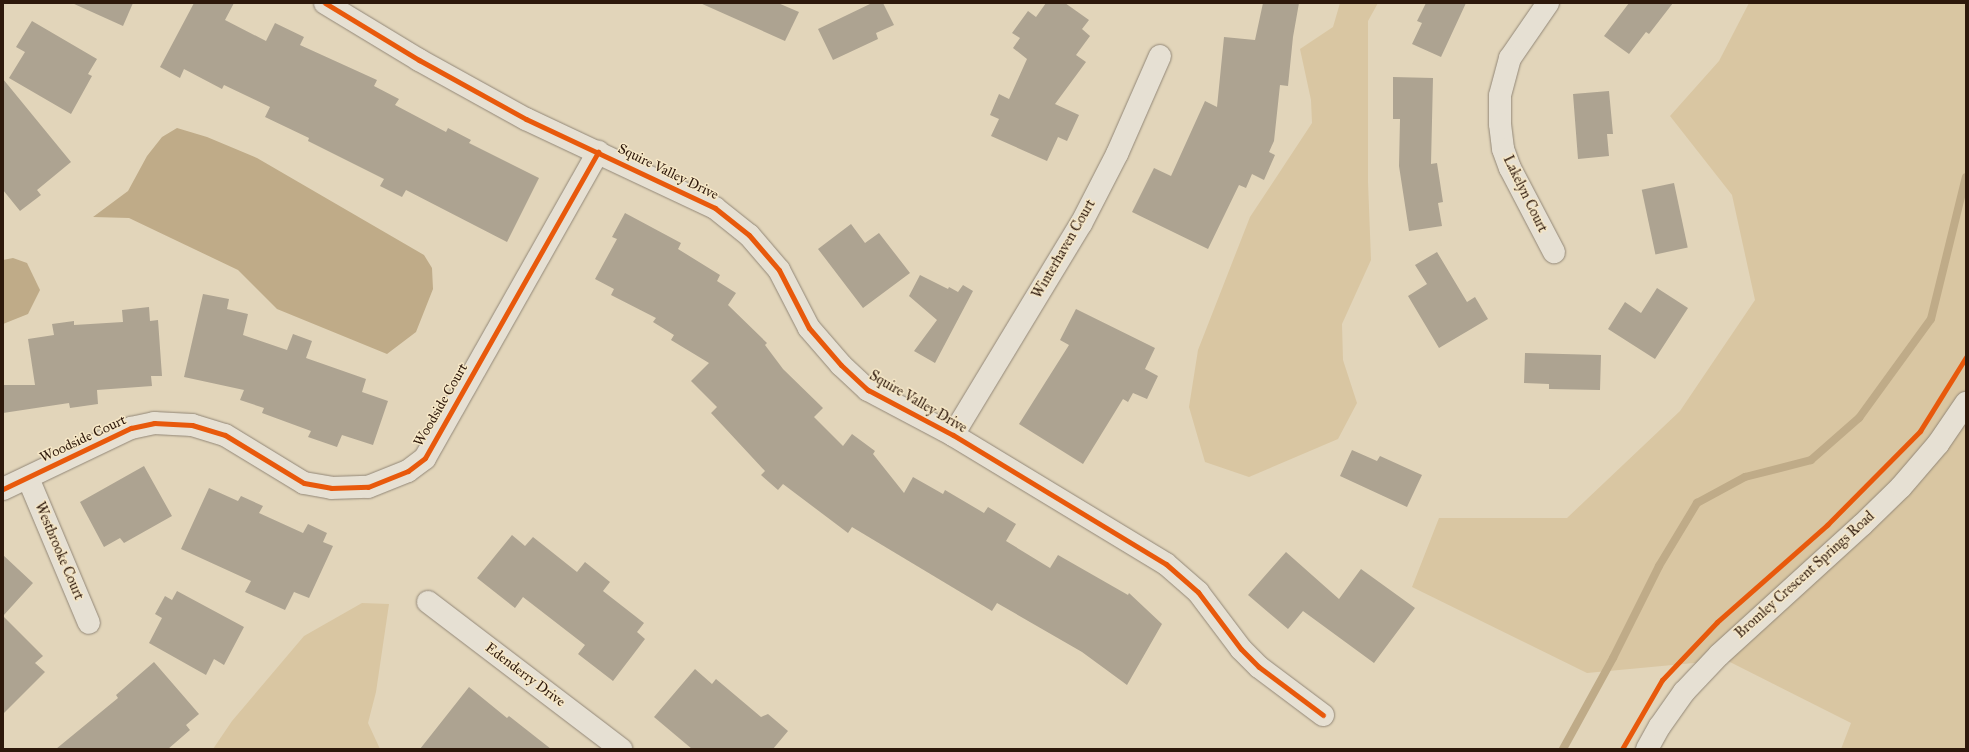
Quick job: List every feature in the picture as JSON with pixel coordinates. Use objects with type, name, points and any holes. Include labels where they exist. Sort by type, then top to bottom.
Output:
[{"type":"street","name":"Squire Valley Drive","points":[[325,3],[418,60],[526,119],[715,208],[743,230],[779,270],[809,328],[840,366],[868,390],[952,435],[1166,564],[1198,592],[1242,649],[1259,667],[1323,715]]},
{"type":"street","name":"Lakelyn Court","points":[[1548,3],[1510,58],[1500,96],[1500,124],[1504,149],[1510,168],[1554,252]]},
{"type":"street","name":"Winterhaven Court","points":[[952,435],[1080,224],[1117,154],[1160,56]]},
{"type":"street","name":"Woodside Court","points":[[3,489],[132,428],[175,423],[225,435],[304,483],[331,488],[368,487],[408,471],[425,458],[598,152]]},
{"type":"street","name":"Bromley Crescent Springs Road","points":[[1647,749],[1660,726],[1684,692],[1714,660],[1862,525],[1901,487],[1938,444],[1966,403]]},
{"type":"street","name":"Westbrooke Court","points":[[28,478],[89,623]]},
{"type":"street","name":"Edenderry Drive","points":[[428,602],[621,749]]},
{"type":"shaded area","points":[[1340,3],[1378,3],[1368,21],[1368,182],[1371,260],[1342,324],[1343,360],[1357,403],[1338,439],[1249,477],[1205,462],[1189,407],[1198,350],[1250,217],[1312,123],[1311,100],[1300,49],[1333,27]]},
{"type":"shaded area","points":[[1749,3],[1966,3],[1966,749],[1841,749],[1851,723],[1726,660],[1587,673],[1412,587],[1439,518],[1567,518],[1680,411],[1755,300],[1732,195],[1670,116],[1719,61]]},
{"type":"shaded area","points":[[177,128],[207,137],[257,158],[424,255],[432,268],[433,289],[416,332],[387,354],[277,309],[238,270],[129,218],[93,217],[128,191],[147,156],[162,137]]},
{"type":"shaded area","points":[[13,258],[27,263],[40,290],[28,314],[3,324],[3,260]]},
{"type":"shaded area","points":[[362,603],[389,604],[376,692],[368,723],[380,749],[213,749],[232,721],[304,636]]},
{"type":"building","points":[[72,3],[133,3],[123,26]]},
{"type":"building","points":[[194,3],[234,3],[225,20],[266,41],[275,23],[304,37],[300,45],[377,80],[374,86],[399,99],[395,105],[446,132],[448,128],[471,140],[469,143],[539,178],[507,242],[406,190],[402,197],[380,186],[384,179],[308,141],[309,138],[265,117],[270,107],[224,85],[222,89],[184,69],[180,78],[160,67]]},
{"type":"building","points":[[700,3],[778,3],[799,12],[785,41]]},
{"type":"building","points":[[872,3],[883,3],[894,25],[876,33],[878,39],[833,60],[818,29]]},
{"type":"building","points":[[1046,3],[1065,3],[1089,20],[1082,29],[1090,36],[1076,55],[1086,62],[1055,104],[1079,115],[1067,141],[1058,137],[1047,161],[991,136],[999,119],[990,115],[999,94],[1009,99],[1027,59],[1013,48],[1020,38],[1012,33],[1028,11],[1036,17]]},
{"type":"building","points":[[1263,3],[1299,3],[1293,37],[1288,86],[1280,85],[1274,141],[1269,152],[1275,155],[1264,180],[1252,174],[1246,188],[1239,185],[1208,249],[1132,212],[1154,168],[1171,176],[1205,101],[1217,107],[1224,37],[1255,40]]},
{"type":"building","points":[[1426,3],[1466,3],[1441,57],[1412,44],[1422,23],[1417,21]]},
{"type":"building","points":[[1629,3],[1673,3],[1649,34],[1646,32],[1629,54],[1604,36]]},
{"type":"building","points":[[32,21],[97,59],[88,74],[92,76],[71,114],[9,78],[25,52],[16,47]]},
{"type":"building","points":[[1393,77],[1433,78],[1431,164],[1437,163],[1443,202],[1438,203],[1442,226],[1409,231],[1399,166],[1400,119],[1393,119]]},
{"type":"building","points":[[3,79],[71,162],[37,190],[41,195],[20,211],[3,190]]},
{"type":"building","points":[[1609,91],[1613,134],[1607,134],[1609,156],[1578,159],[1573,94]]},
{"type":"building","points":[[1674,183],[1688,248],[1655,254],[1642,190]]},
{"type":"building","points":[[625,213],[681,243],[678,249],[720,275],[717,281],[736,293],[728,305],[767,343],[765,345],[783,369],[823,408],[814,417],[843,446],[852,434],[875,451],[873,454],[904,493],[913,477],[943,494],[945,490],[984,513],[988,507],[1016,524],[1006,541],[1050,568],[1058,555],[1128,595],[1129,593],[1162,624],[1127,685],[1082,652],[997,603],[992,611],[852,527],[848,533],[783,484],[778,490],[761,475],[765,471],[711,413],[717,407],[691,381],[709,363],[671,340],[674,335],[653,322],[656,318],[611,295],[614,289],[595,279],[617,239],[612,237]]},
{"type":"building","points":[[851,224],[865,243],[879,233],[910,273],[863,308],[818,249]]},
{"type":"building","points":[[1437,252],[1467,302],[1475,297],[1488,319],[1439,348],[1408,296],[1427,284],[1415,265]]},
{"type":"building","points":[[920,275],[948,289],[949,287],[958,292],[963,285],[973,291],[935,363],[914,351],[937,320],[909,296]]},
{"type":"building","points":[[1657,288],[1688,308],[1655,359],[1608,329],[1625,302],[1641,313]]},
{"type":"building","points":[[203,294],[229,299],[227,309],[248,314],[243,335],[287,350],[293,334],[312,341],[306,358],[366,379],[362,392],[388,401],[373,445],[342,435],[337,447],[308,437],[311,431],[262,413],[264,408],[240,400],[244,390],[184,377]]},
{"type":"building","points":[[149,307],[150,321],[158,320],[162,376],[151,376],[152,386],[97,390],[98,404],[70,408],[69,403],[3,413],[3,385],[35,385],[28,339],[54,335],[52,324],[74,321],[74,325],[123,322],[122,310]]},
{"type":"building","points":[[1076,309],[1155,348],[1145,369],[1158,376],[1147,399],[1133,393],[1128,402],[1123,399],[1083,464],[1019,424],[1069,345],[1060,340]]},
{"type":"building","points":[[1525,353],[1601,355],[1600,390],[1549,389],[1549,384],[1524,383]]},
{"type":"building","points":[[1352,450],[1377,461],[1380,456],[1422,475],[1407,507],[1340,476]]},
{"type":"building","points":[[144,466],[172,516],[124,543],[120,538],[104,547],[80,502]]},
{"type":"building","points":[[209,488],[238,501],[241,496],[263,506],[259,513],[303,533],[308,524],[327,533],[323,542],[333,546],[309,598],[294,592],[285,610],[245,592],[251,581],[181,549]]},
{"type":"building","points":[[512,535],[525,546],[533,537],[577,572],[585,562],[610,582],[603,591],[644,623],[637,632],[645,639],[613,681],[578,654],[585,645],[523,597],[515,608],[477,578]]},
{"type":"building","points":[[1286,552],[1339,599],[1361,569],[1415,608],[1374,663],[1303,611],[1288,629],[1248,595]]},
{"type":"building","points":[[3,555],[33,583],[3,616]]},
{"type":"building","points":[[177,591],[244,627],[224,665],[214,659],[206,675],[149,643],[162,618],[155,614],[165,596],[172,600]]},
{"type":"building","points":[[3,616],[43,656],[35,663],[45,672],[3,714]]},
{"type":"building","points":[[154,662],[199,714],[186,725],[190,730],[168,749],[56,749],[118,698],[116,695]]},
{"type":"building","points":[[695,669],[712,684],[716,679],[761,717],[768,714],[788,731],[773,749],[692,749],[654,717]]},
{"type":"building","points":[[469,687],[507,718],[509,716],[551,749],[420,749]]},
{"type":"waterway","points":[[1563,749],[1613,658],[1659,566],[1697,503],[1745,477],[1811,460],[1859,418],[1931,319],[1966,177]]},
{"type":"cycle path","points":[[325,3],[419,60],[526,119],[715,208],[749,235],[779,270],[809,328],[841,365],[868,390],[953,435],[1166,564],[1198,592],[1241,649],[1259,667],[1323,715]]},
{"type":"cycle path","points":[[3,489],[131,428],[154,423],[192,425],[225,435],[304,483],[331,488],[368,487],[408,471],[425,458],[598,152]]},
{"type":"cycle path","points":[[1622,749],[1662,680],[1717,622],[1827,525],[1920,431],[1966,357]]}]
